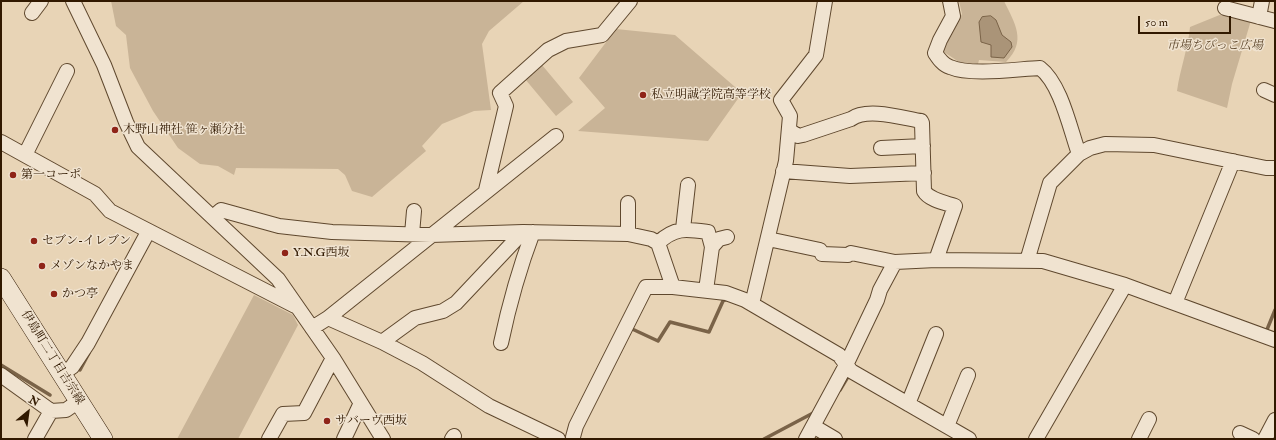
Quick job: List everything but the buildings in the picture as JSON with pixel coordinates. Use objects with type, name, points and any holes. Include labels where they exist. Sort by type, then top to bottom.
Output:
[{"type":"street","points":[[32,13],[41,1]]},
{"type":"street","points":[[73,1],[104,65],[126,122],[138,147],[278,279],[333,358],[360,405],[383,439]]},
{"type":"street","points":[[486,190],[506,106],[500,93],[548,50],[566,41],[602,35],[630,1]]},
{"type":"street","points":[[752,304],[768,239],[782,171],[786,161],[790,116],[781,100],[816,55],[825,1]]},
{"type":"street","points":[[950,1],[953,16],[935,53],[939,60],[951,68],[969,71],[1040,68],[1049,74],[1057,91],[1079,154]]},
{"type":"street","points":[[1259,16],[1262,1]]},
{"type":"street","points":[[1225,8],[1275,20]]},
{"type":"street","points":[[25,155],[67,71]]},
{"type":"street","points":[[789,130],[798,136],[851,119],[855,116],[874,113],[921,121],[924,191],[926,194],[955,206],[936,260]]},
{"type":"street","points":[[312,328],[328,318],[486,190],[556,136]]},
{"type":"street","points":[[1,142],[95,194],[110,211],[148,232],[297,307]]},
{"type":"street","points":[[1027,261],[1050,183],[1079,154],[1090,148],[1105,144],[1154,145],[1266,168],[1275,168]]},
{"type":"street","points":[[881,148],[923,146]]},
{"type":"street","points":[[1175,303],[1233,161]]},
{"type":"street","points":[[782,171],[850,176],[924,173]]},
{"type":"street","points":[[683,229],[688,185]]},
{"type":"street","points":[[628,203],[628,234]]},
{"type":"street","points":[[213,217],[222,210],[279,226],[332,232],[431,235],[528,232],[628,234],[651,239],[658,243],[673,287]]},
{"type":"street","points":[[412,234],[414,211]]},
{"type":"street","points":[[658,243],[663,238],[683,229],[708,232],[712,247],[706,290]]},
{"type":"street","points":[[62,374],[72,367],[88,343],[148,232]]},
{"type":"street","points":[[384,340],[415,318],[443,311],[456,303],[528,232]]},
{"type":"street","points":[[501,343],[528,232]]},
{"type":"street","points":[[712,247],[719,239],[727,238]]},
{"type":"street","points":[[768,239],[820,250],[822,254],[851,254],[895,262],[936,260],[1043,261],[1125,285],[1275,340]]},
{"type":"street","points":[[806,439],[846,366],[878,300],[880,290],[895,262]]},
{"type":"street","name":"伊島町二丁目吉宗線","points":[[1,278],[103,439]]},
{"type":"street","points":[[1036,439],[1125,285]]},
{"type":"street","points":[[575,438],[576,426],[646,288],[673,287],[726,293],[752,304],[839,355],[851,371],[969,439]]},
{"type":"street","points":[[328,318],[384,340],[489,406],[558,439]]},
{"type":"street","points":[[908,404],[936,334]]},
{"type":"street","points":[[269,439],[283,414],[304,413],[333,358]]},
{"type":"street","points":[[1,375],[51,411],[66,410],[79,401]]},
{"type":"street","points":[[947,426],[968,375]]},
{"type":"street","points":[[344,439],[360,405]]},
{"type":"street","points":[[35,439],[51,411]]},
{"type":"street","points":[[1139,439],[1149,419]]},
{"type":"street","points":[[1265,439],[1275,420]]},
{"type":"street","points":[[813,426],[835,439]]},
{"type":"street","points":[[1240,433],[1253,439]]},
{"type":"green space","points":[[111,1],[524,1],[489,31],[482,44],[491,110],[474,111],[442,124],[422,146],[426,151],[372,197],[352,191],[345,175],[338,169],[236,168],[234,175],[218,166],[200,164],[178,148],[153,111],[130,68],[126,35],[116,26]]},
{"type":"green space","points":[[959,1],[1004,1],[1017,32],[1016,47],[1006,62],[979,60],[978,64],[959,62],[944,52],[944,49],[962,14]]},
{"type":"green space","name":"市場ちびっこ広場","points":[[1227,12],[1252,17],[1232,84],[1227,108],[1177,91],[1188,43],[1190,27]]},
{"type":"green space","points":[[616,29],[675,35],[742,93],[708,141],[578,131],[605,108],[579,78]]},
{"type":"green space","points":[[542,65],[573,102],[556,116],[525,79]]},
{"type":"green space","points":[[254,295],[293,315],[298,325],[238,439],[177,439]]},
{"type":"shaded area","points":[[991,16],[996,20],[1002,35],[1011,42],[1012,47],[1004,58],[991,57],[991,45],[981,42],[979,22],[982,17]]},
{"type":"waterway","points":[[630,328],[658,341],[670,322],[709,332],[723,301],[728,299]]},
{"type":"waterway","points":[[1266,332],[1275,310]]},
{"type":"waterway","points":[[80,370],[89,353]]},
{"type":"waterway","points":[[1,365],[50,395]]},
{"type":"waterway","points":[[840,390],[849,375]]},
{"type":"waterway","points":[[764,439],[815,412]]},
{"type":"place","name":"私立明誠学院高等学校","points":[[643,95]]},
{"type":"place","name":"木野山神社 笹ヶ瀬分社","points":[[115,130]]},
{"type":"place","name":"第一コーポ","points":[[13,175]]},
{"type":"place","name":"セブン-イレブン","points":[[34,241]]},
{"type":"place","name":"Y.N.G西坂","points":[[285,253]]},
{"type":"place","name":"メゾンなかやま","points":[[42,266]]},
{"type":"place","name":"かつ亭","points":[[54,294]]},
{"type":"place","name":"サバーヴ西坂","points":[[327,421]]}]
